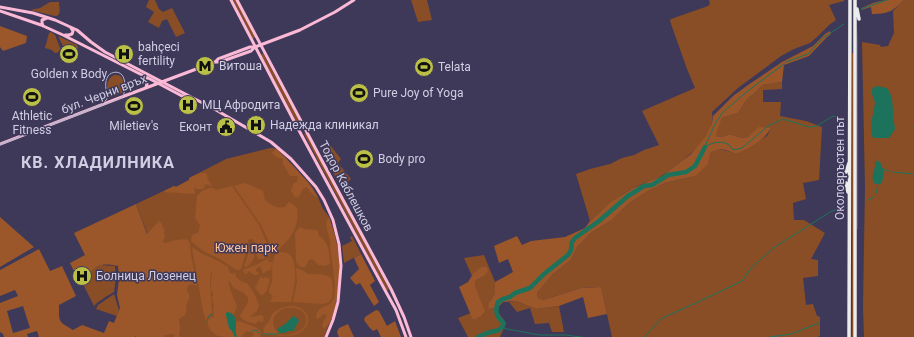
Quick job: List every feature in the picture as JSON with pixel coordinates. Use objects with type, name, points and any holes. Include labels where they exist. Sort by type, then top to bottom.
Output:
[{"type":"highway","points":[[847,5],[849,0]]},
{"type":"highway","name":"Околовръстен път","points":[[849,0],[849,337]]},
{"type":"highway","points":[[855,2],[859,19]]},
{"type":"highway","name":"Околовръстен път","points":[[855,2],[855,337]]},
{"type":"highway","points":[[846,172],[850,158]]},
{"type":"highway","points":[[846,183],[850,199]]},
{"type":"main road","name":"Тодор Каблешков","points":[[231,0],[295,123],[393,304],[406,337]]},
{"type":"main road","name":"Тодор Каблешков","points":[[237,0],[391,289],[404,317],[411,337]]},
{"type":"main road","name":"бул. Черни връх","points":[[0,144],[215,62],[218,59],[250,47],[261,45],[302,29],[335,12],[354,0]]},
{"type":"main road","points":[[0,7],[33,13],[77,30],[105,52],[193,98],[271,142],[291,158],[322,196],[336,229],[339,244],[342,266],[338,302],[326,337]]},
{"type":"main road","points":[[0,11],[58,32],[182,96],[193,98]]},
{"type":"main road","points":[[44,26],[42,24],[42,20],[47,18]]},
{"type":"main road","points":[[63,35],[73,33],[69,26]]},
{"type":"main road","points":[[145,76],[148,84],[145,88]]},
{"type":"green space","points":[[149,0],[155,0],[159,9],[163,12],[172,8],[185,33],[176,37],[167,19],[162,21],[159,28],[148,22],[154,12],[146,7]]},
{"type":"green space","points":[[233,0],[236,0],[255,37],[253,39]]},
{"type":"green space","points":[[411,0],[427,0],[432,20],[418,22]]},
{"type":"green space","points":[[709,0],[844,1],[829,5],[836,20],[810,43],[781,56],[738,88],[712,112],[710,129],[700,144],[687,157],[661,176],[636,186],[621,195],[590,221],[576,174],[610,164],[622,158],[659,145],[642,111],[695,88],[670,21],[671,19],[708,6],[710,4]]},
{"type":"green space","points":[[885,0],[904,0],[894,9],[883,13],[872,14],[871,7],[861,10],[862,8],[873,3]]},
{"type":"green space","points":[[904,0],[914,0],[914,337],[864,337],[865,187],[862,42],[880,45],[881,47],[888,46],[894,33],[893,11]]},
{"type":"green space","points":[[50,2],[59,2],[59,15],[55,16],[30,10],[40,8]]},
{"type":"green space","points":[[0,26],[27,36],[26,43],[3,51],[0,47]]},
{"type":"green space","points":[[857,26],[858,40],[858,229],[857,229]]},
{"type":"green space","points":[[830,31],[831,34],[809,56],[784,65],[782,82],[763,85],[747,99],[738,113],[722,118],[716,136],[722,137],[730,134],[741,138],[748,137],[759,127],[771,128],[764,137],[751,147],[736,154],[723,150],[714,151],[710,153],[708,164],[695,176],[665,183],[648,191],[628,204],[612,220],[592,232],[577,247],[571,260],[553,274],[537,293],[538,298],[543,300],[581,288],[601,287],[607,314],[588,318],[583,297],[559,306],[536,309],[516,301],[503,302],[498,307],[490,309],[488,306],[495,293],[495,282],[513,272],[508,259],[499,263],[494,246],[517,236],[522,245],[531,241],[565,237],[585,228],[590,221],[611,202],[633,188],[662,176],[691,154],[706,136],[712,123],[713,116],[733,96],[782,62],[813,46]]},
{"type":"green space","points":[[51,32],[55,35],[60,48],[56,53],[45,48],[49,33]]},
{"type":"green space","points":[[58,36],[77,45],[78,48],[76,52],[74,51],[76,48],[73,45],[70,51],[66,52]]},
{"type":"green space","points":[[263,53],[300,122],[297,123],[261,55]]},
{"type":"green space","points":[[852,53],[854,53],[853,337],[852,337]]},
{"type":"green space","points":[[114,75],[118,75],[122,78],[124,92],[108,98],[108,82]]},
{"type":"green space","points":[[782,82],[782,89],[763,90],[763,102],[781,102],[780,116],[806,121],[822,127],[819,180],[803,183],[806,199],[793,203],[794,220],[804,220],[825,233],[811,259],[818,260],[818,276],[803,278],[806,305],[813,304],[817,316],[820,317],[820,336],[612,337],[601,287],[581,288],[543,300],[538,298],[537,293],[553,274],[571,260],[577,247],[592,232],[612,220],[628,204],[648,191],[665,183],[695,176],[706,157],[714,151],[720,150],[736,154],[767,136],[771,128],[748,137],[741,138],[730,134],[722,137],[716,136],[716,130],[722,118],[738,113],[747,99],[763,85]]},
{"type":"green space","points":[[306,133],[389,289],[387,291],[304,134]]},
{"type":"green space","points":[[330,145],[341,159],[338,163],[351,179],[345,184],[342,180],[339,183],[321,150]]},
{"type":"green space","name":"Южен парк","points":[[270,148],[278,150],[312,187],[323,209],[329,217],[335,235],[339,264],[336,305],[324,337],[136,337],[166,282],[136,204],[174,186],[176,187],[189,180],[189,178],[226,159]]},
{"type":"green space","points":[[276,149],[308,182],[318,197],[313,195],[306,187],[303,189],[298,198],[294,196],[291,190],[294,183],[297,182],[298,176],[289,175],[283,164],[283,159],[276,157],[272,153]]},
{"type":"green space","points":[[200,173],[206,173],[208,180],[212,185],[211,186],[205,184],[204,189],[197,189],[195,187],[195,193],[193,194],[164,191],[174,186],[176,187],[189,180],[189,178]]},
{"type":"green space","points":[[244,183],[263,191],[265,200],[275,206],[285,207],[290,202],[297,208],[297,222],[293,233],[275,252],[261,225],[234,186]]},
{"type":"green space","points":[[232,186],[259,225],[272,253],[263,259],[258,259],[256,254],[259,247],[252,239],[248,240],[248,247],[241,269],[237,270],[218,258],[203,251],[191,241],[192,235],[198,233],[200,225],[195,218],[197,196],[202,191],[209,188],[216,190]]},
{"type":"green space","name":"Болница Лозенец","points":[[136,204],[147,234],[159,221],[162,223],[165,230],[164,243],[187,239],[190,243],[197,286],[191,284],[187,288],[190,297],[185,315],[179,319],[179,337],[174,337],[175,334],[165,335],[164,337],[39,337],[37,331],[27,334],[28,337],[4,337],[0,332],[0,303],[18,296],[15,290],[0,296],[0,270],[39,249],[50,271],[62,266],[76,296],[59,305],[59,318],[62,323],[73,330],[82,325],[104,333],[109,321],[114,323],[120,308],[117,295],[119,279],[118,266],[99,266],[88,274],[82,276],[79,276],[77,272],[75,273],[70,263],[85,255],[74,233]],"holes":[[[23,306],[30,328],[13,333],[7,311]]]},
{"type":"green space","points":[[0,217],[34,247],[0,267]]},
{"type":"green space","points":[[329,217],[339,258],[339,280],[333,315],[330,323],[324,329],[323,324],[327,315],[323,314],[317,319],[317,313],[321,308],[331,303],[335,289],[331,245],[326,224]]},
{"type":"green space","points":[[300,227],[304,229],[316,230],[318,232],[318,235],[327,245],[330,264],[325,266],[318,265],[312,259],[309,260],[305,267],[301,267],[297,264],[295,233]]},
{"type":"green space","points":[[352,236],[361,254],[344,263],[342,246],[352,241],[350,237]]},
{"type":"green space","points":[[192,247],[228,267],[230,273],[236,273],[235,275],[239,279],[247,283],[254,293],[259,305],[257,311],[250,317],[261,315],[264,317],[263,322],[259,321],[255,324],[241,318],[240,316],[248,302],[248,297],[244,293],[234,288],[228,280],[237,306],[233,316],[231,312],[232,331],[235,337],[218,336],[213,332],[208,324],[209,318],[212,316],[213,318],[214,317],[213,292],[211,291],[212,272],[210,280],[212,313],[208,316],[207,324],[203,311]]},
{"type":"green space","points":[[252,248],[254,256],[252,262],[245,267],[244,266],[248,255]]},
{"type":"green space","points":[[278,252],[289,254],[293,259],[295,271],[291,302],[270,302],[273,296],[269,291],[272,281],[272,266],[275,255]]},
{"type":"green space","points":[[361,254],[375,281],[370,285],[379,302],[374,306],[360,283],[356,285],[350,278],[359,269],[354,258]]},
{"type":"green space","points":[[484,255],[495,282],[495,293],[490,301],[490,309],[498,307],[498,312],[506,323],[500,337],[468,337],[458,318],[471,313],[473,320],[476,280],[484,276],[481,267],[472,276],[464,258]]},
{"type":"green space","points":[[269,258],[269,262],[272,262],[271,270],[266,271],[264,274],[260,266],[256,269],[259,273],[257,275],[254,275],[249,271],[246,274],[244,273],[243,270]]},
{"type":"green space","points":[[101,265],[115,266],[116,277],[114,292],[100,300],[94,306],[79,276],[86,275]]},
{"type":"green space","points":[[481,267],[487,267],[488,271],[484,276],[476,280],[475,287],[485,311],[481,316],[473,320],[459,287],[468,282],[473,274]]},
{"type":"green space","points":[[297,268],[307,274],[323,275],[332,279],[332,298],[329,302],[323,304],[293,302],[297,282]]},
{"type":"green space","points":[[262,276],[262,279],[265,277],[270,279],[267,290],[262,296],[255,288],[260,277]]},
{"type":"green space","points":[[114,294],[119,310],[117,316],[96,309],[98,305]]},
{"type":"green space","points":[[516,301],[536,309],[559,306],[564,332],[552,332],[549,323],[535,324],[530,308],[517,312],[509,302]]},
{"type":"green space","points":[[289,306],[296,307],[305,312],[308,316],[307,326],[297,334],[289,336],[263,335],[265,325],[268,323],[272,315],[278,310]],"holes":[[[295,308],[301,310],[305,314],[306,323],[298,332],[287,335],[280,334],[276,330],[273,322],[275,316],[282,309]]]},
{"type":"green space","points":[[376,310],[379,311],[387,326],[395,321],[401,337],[381,337],[377,329],[373,331],[369,327],[364,320],[365,317]]},
{"type":"green space","points":[[239,321],[255,327],[261,332],[260,337],[252,337],[254,333],[246,331],[241,337],[237,337],[236,322]]},
{"type":"green space","points":[[348,324],[354,337],[339,337],[337,332],[339,328]]},
{"type":"shaded area","points":[[876,86],[887,88],[892,98],[895,129],[889,138],[873,138],[871,132],[875,103],[871,91]]},
{"type":"shaded area","points":[[876,161],[880,162],[884,172],[882,183],[880,184],[875,184],[873,181]]},
{"type":"shaded area","points":[[228,312],[236,319],[237,337],[235,337],[229,328],[226,315]]},
{"type":"shaded area","points":[[294,316],[299,321],[294,331],[287,331],[286,333],[283,333],[278,331],[277,329]]},
{"type":"waterway","points":[[861,9],[887,0]]},
{"type":"waterway","points":[[786,62],[808,54],[823,38],[844,24]]},
{"type":"waterway","points":[[705,146],[716,122],[723,112],[749,90],[784,64]]},
{"type":"waterway","points":[[705,147],[712,143],[723,142],[728,144],[733,150],[742,148],[768,126],[783,119],[809,127],[817,126],[833,116],[844,120]]},
{"type":"waterway","points":[[478,337],[499,330],[503,326],[503,322],[497,313],[498,302],[515,293],[530,288],[544,274],[568,255],[571,250],[572,242],[575,238],[599,221],[628,196],[644,186],[652,185],[668,175],[686,172],[695,166],[705,147]]},
{"type":"waterway","points":[[882,169],[889,171]]},
{"type":"waterway","points":[[893,172],[914,174]]},
{"type":"waterway","points":[[876,194],[878,184]]},
{"type":"waterway","points":[[868,200],[874,197]]},
{"type":"waterway","points":[[644,337],[662,318],[742,281],[751,268],[775,247],[830,212],[842,207]]},
{"type":"waterway","points":[[207,322],[208,317],[212,314]]},
{"type":"waterway","points":[[770,337],[791,334],[819,323]]},
{"type":"waterway","points":[[502,328],[539,335],[566,335],[581,337]]},
{"type":"waterway","points":[[252,331],[256,330],[260,334]]},
{"type":"waterway","points":[[263,334],[277,334],[282,332]]},
{"type":"tram line","points":[[0,144],[102,104],[107,99],[106,80],[108,76],[116,72],[123,76],[125,89],[124,95],[121,98],[0,145]]},
{"type":"place","name":"Golden x Body","points":[[69,54]]},
{"type":"place","name":"bahçeci fertility","points":[[124,54]]},
{"type":"place","name":"Витоша","points":[[205,66]]},
{"type":"place","name":"Telata","points":[[424,67]]},
{"type":"place","name":"Pure Joy of Yoga","points":[[359,93]]},
{"type":"place","name":"Athletic Fitness","points":[[32,97]]},
{"type":"place","name":"МЦ Афродита","points":[[188,105]]},
{"type":"place","name":"Miletiev's","points":[[134,106]]},
{"type":"place","name":"Надежда клиникал","points":[[256,125]]},
{"type":"place","name":"Еконт","points":[[226,127]]},
{"type":"place","name":"Body pro","points":[[364,159]]},
{"type":"place","name":"Болница Лозенец","points":[[82,276]]},
{"type":"district","name":"КВ. ХЛАДИЛНИКА","points":[[98,162]]}]
